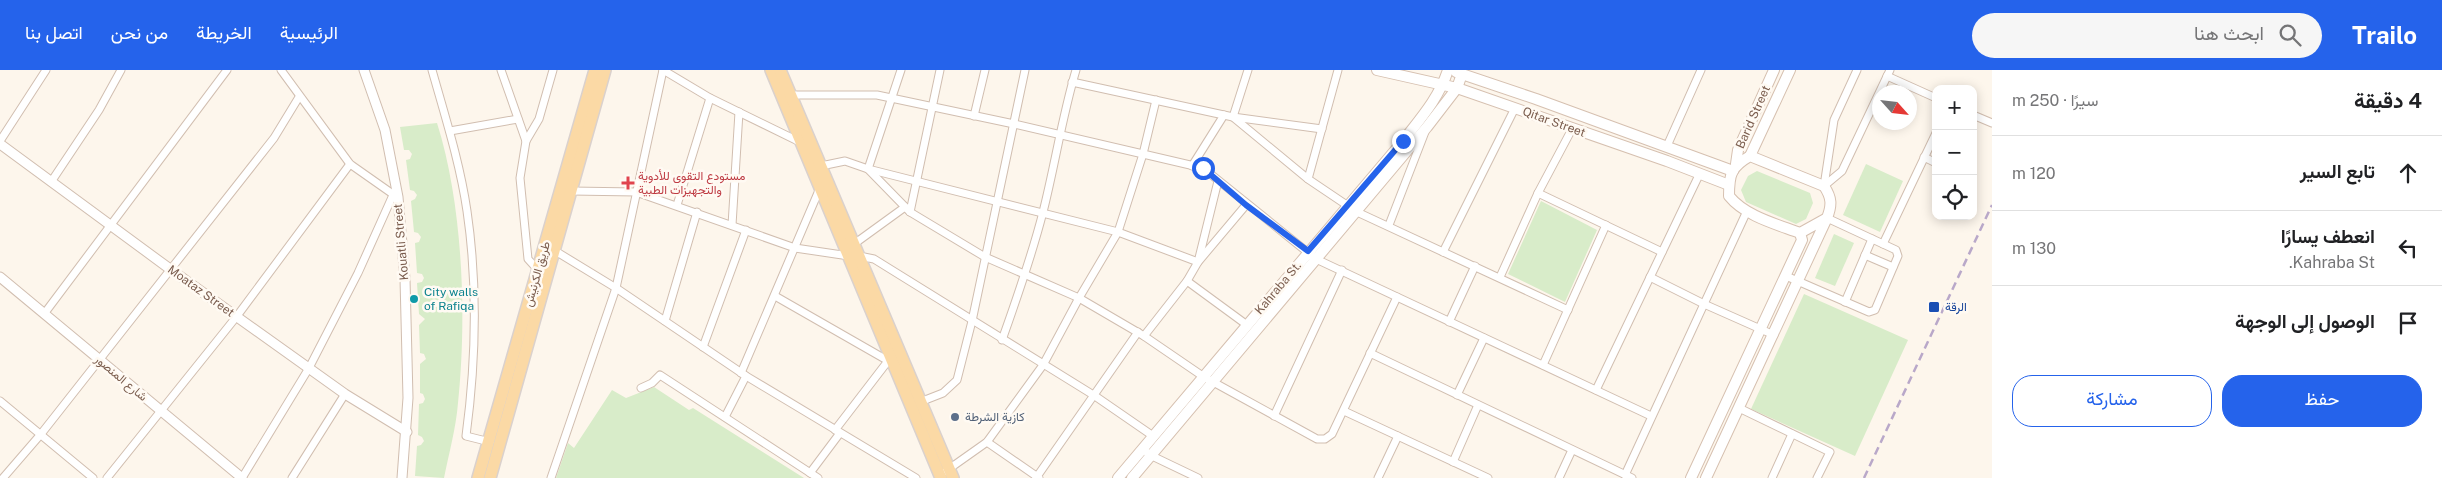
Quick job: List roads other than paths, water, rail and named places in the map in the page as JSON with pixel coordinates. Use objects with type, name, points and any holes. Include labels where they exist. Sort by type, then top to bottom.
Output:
[{"type":"main road","name":"طريق الكرنيش","points":[[490,478],[595,70]]},
{"type":"main road","name":"طريق الكرنيش","points":[[478,478],[490,442],[538,270],[549,248],[571,190],[605,70]]},
{"type":"main road","points":[[771,70],[820,188],[854,256],[920,402],[946,475]]},
{"type":"main road","points":[[780,70],[854,244],[854,256],[890,362],[946,475]]},
{"type":"main road","name":"Qitar Street","points":[[1377,70],[1457,88],[1700,173],[1729,185]]},
{"type":"main road","name":"Qitar Street","points":[[1449,70],[1735,168]]},
{"type":"main road","name":"Kahraba St.","points":[[1118,478],[1146,452],[1208,378],[1246,325],[1403,141],[1430,106],[1443,85],[1449,70]]},
{"type":"main road","name":"Barid Street","points":[[1729,185],[1735,168],[1738,150],[1774,70]]},
{"type":"main road","name":"Barid Street","points":[[1750,156],[1790,70]]},
{"type":"main road","name":"Kahraba St.","points":[[1132,478],[1154,436],[1357,212],[1457,88],[1462,74]]},
{"type":"main road","points":[[1532,114],[1536,99]]},
{"type":"main road","points":[[1583,132],[1588,118]]},
{"type":"main road","points":[[1706,478],[1831,208],[1831,196],[1824,186],[1750,156],[1735,168]]},
{"type":"main road","points":[[1729,185],[1729,196],[1736,204],[1747,211],[1800,233]]},
{"type":"main road","points":[[1800,233],[1827,218]]},
{"type":"main road","points":[[1691,478],[1786,276],[1802,240],[1800,233]]},
{"type":"street","points":[[0,142],[46,70]]},
{"type":"street","points":[[51,182],[100,110],[122,70]]},
{"type":"street","points":[[44,314],[113,225],[227,70]]},
{"type":"street","points":[[242,478],[309,368],[396,196],[350,164],[299,98],[281,70]]},
{"type":"street","name":"Kouatli Street","points":[[364,70],[385,130],[396,196],[406,311],[407,432],[402,478]]},
{"type":"street","points":[[432,70],[450,131],[467,211],[474,299],[474,378],[466,436],[490,442]]},
{"type":"street","points":[[500,70],[526,141]]},
{"type":"street","points":[[538,270],[528,259],[520,178],[526,141],[538,119],[553,70]]},
{"type":"street","points":[[551,478],[616,288],[663,70],[710,98],[802,143]]},
{"type":"street","points":[[868,169],[901,70]]},
{"type":"street","points":[[854,244],[907,210],[940,70]]},
{"type":"street","points":[[974,116],[985,70]]},
{"type":"street","points":[[920,402],[943,392],[956,380],[972,321],[1025,70]]},
{"type":"street","points":[[1002,340],[1026,273],[1043,212],[1059,134],[1076,70]]},
{"type":"street","points":[[1234,117],[1248,70]]},
{"type":"street","points":[[1308,179],[1338,70]]},
{"type":"street","points":[[1667,146],[1701,70]]},
{"type":"street","points":[[1824,186],[1834,120],[1857,70]]},
{"type":"street","points":[[1824,186],[1842,171],[1889,73],[1932,96]]},
{"type":"street","points":[[1072,82],[1234,117],[1322,129]]},
{"type":"street","points":[[791,95],[876,95],[1059,134],[1203,168],[1246,205],[1316,259],[1651,416]]},
{"type":"street","points":[[3,478],[41,434],[274,138],[299,98]]},
{"type":"street","points":[[677,205],[710,98]]},
{"type":"street","points":[[946,475],[987,442],[1044,365],[1079,298],[1118,232],[1143,154],[1156,100]]},
{"type":"street","points":[[1443,252],[1515,108]]},
{"type":"street","points":[[732,225],[739,112]]},
{"type":"street","points":[[1192,166],[1224,115]]},
{"type":"street","points":[[1234,117],[1308,179],[1348,204],[1357,212],[1389,225],[1568,310]]},
{"type":"street","points":[[1977,117],[1992,123]]},
{"type":"street","points":[[450,131],[518,119]]},
{"type":"street","points":[[1389,225],[1427,127]]},
{"type":"street","points":[[1500,277],[1538,193],[1572,129]]},
{"type":"street","points":[[1883,244],[1932,141]]},
{"type":"street","name":"Moataz Street","points":[[0,142],[51,182],[113,225],[170,269],[345,394],[407,432]]},
{"type":"street","points":[[1924,157],[1932,161]]},
{"type":"street","points":[[821,166],[845,161],[868,169],[1118,232],[1198,262]]},
{"type":"street","points":[[107,478],[162,412],[237,316],[350,164]]},
{"type":"street","points":[[868,169],[907,210],[985,257],[1026,273],[1079,298],[1141,334],[1208,378],[1317,439],[1325,439],[1332,434],[1397,297]]},
{"type":"street","points":[[1596,390],[1700,173]]},
{"type":"street","points":[[1198,262],[1218,181]]},
{"type":"street","points":[[725,417],[820,188]]},
{"type":"street","points":[[571,190],[636,192],[795,248],[874,260],[1095,396],[1154,436]]},
{"type":"street","points":[[1538,193],[1662,252]]},
{"type":"street","points":[[987,442],[1038,477],[1141,334],[1187,280],[1198,262],[1246,205]]},
{"type":"street","points":[[1370,353],[1628,476],[1651,416],[1747,211]]},
{"type":"street","points":[[665,321],[696,212]]},
{"type":"street","points":[[1786,276],[1869,312],[1875,310],[1898,256],[1896,250],[1827,218]]},
{"type":"street","points":[[1542,365],[1606,225]]},
{"type":"street","points":[[703,347],[746,230]]},
{"type":"street","points":[[1845,302],[1872,239]]},
{"type":"street","points":[[549,248],[616,288],[744,375],[916,478]]},
{"type":"street","points":[[1865,255],[1894,267]]},
{"type":"street","points":[[1449,322],[1475,266]]},
{"type":"street","points":[[1274,416],[1342,270]]},
{"type":"street","name":"شارع المنصور","points":[[0,277],[242,478]]},
{"type":"street","points":[[1650,277],[1704,304],[1774,334]]},
{"type":"street","points":[[1187,280],[1246,325]]},
{"type":"street","points":[[774,296],[890,362],[837,431],[810,473]]},
{"type":"street","points":[[1457,395],[1484,338]]},
{"type":"street","points":[[641,388],[652,383],[660,375],[818,478]]},
{"type":"street","points":[[292,478],[345,394]]},
{"type":"street","points":[[0,401],[94,478]]},
{"type":"street","points":[[1453,462],[1478,404]]},
{"type":"street","points":[[1739,408],[1830,452],[1817,478]]},
{"type":"street","points":[[1344,411],[1488,478]]},
{"type":"street","points":[[1772,478],[1792,434]]},
{"type":"street","points":[[1378,478],[1398,436]]},
{"type":"street","points":[[1559,478],[1572,450]]},
{"type":"street","points":[[1146,452],[1182,475],[1198,478]]},
{"type":"railway","points":[[1864,478],[1992,205]]},
{"type":"place","name":"مستودع التقوى للأدوية والتجهيزات الطبية","points":[[628,183]]},
{"type":"place","name":"City walls of Rafiqa","points":[[414,299]]},
{"type":"place","name":"الرقة","points":[[1934,307]]},
{"type":"place","name":"كازية الشرطة","points":[[955,417]]}]
